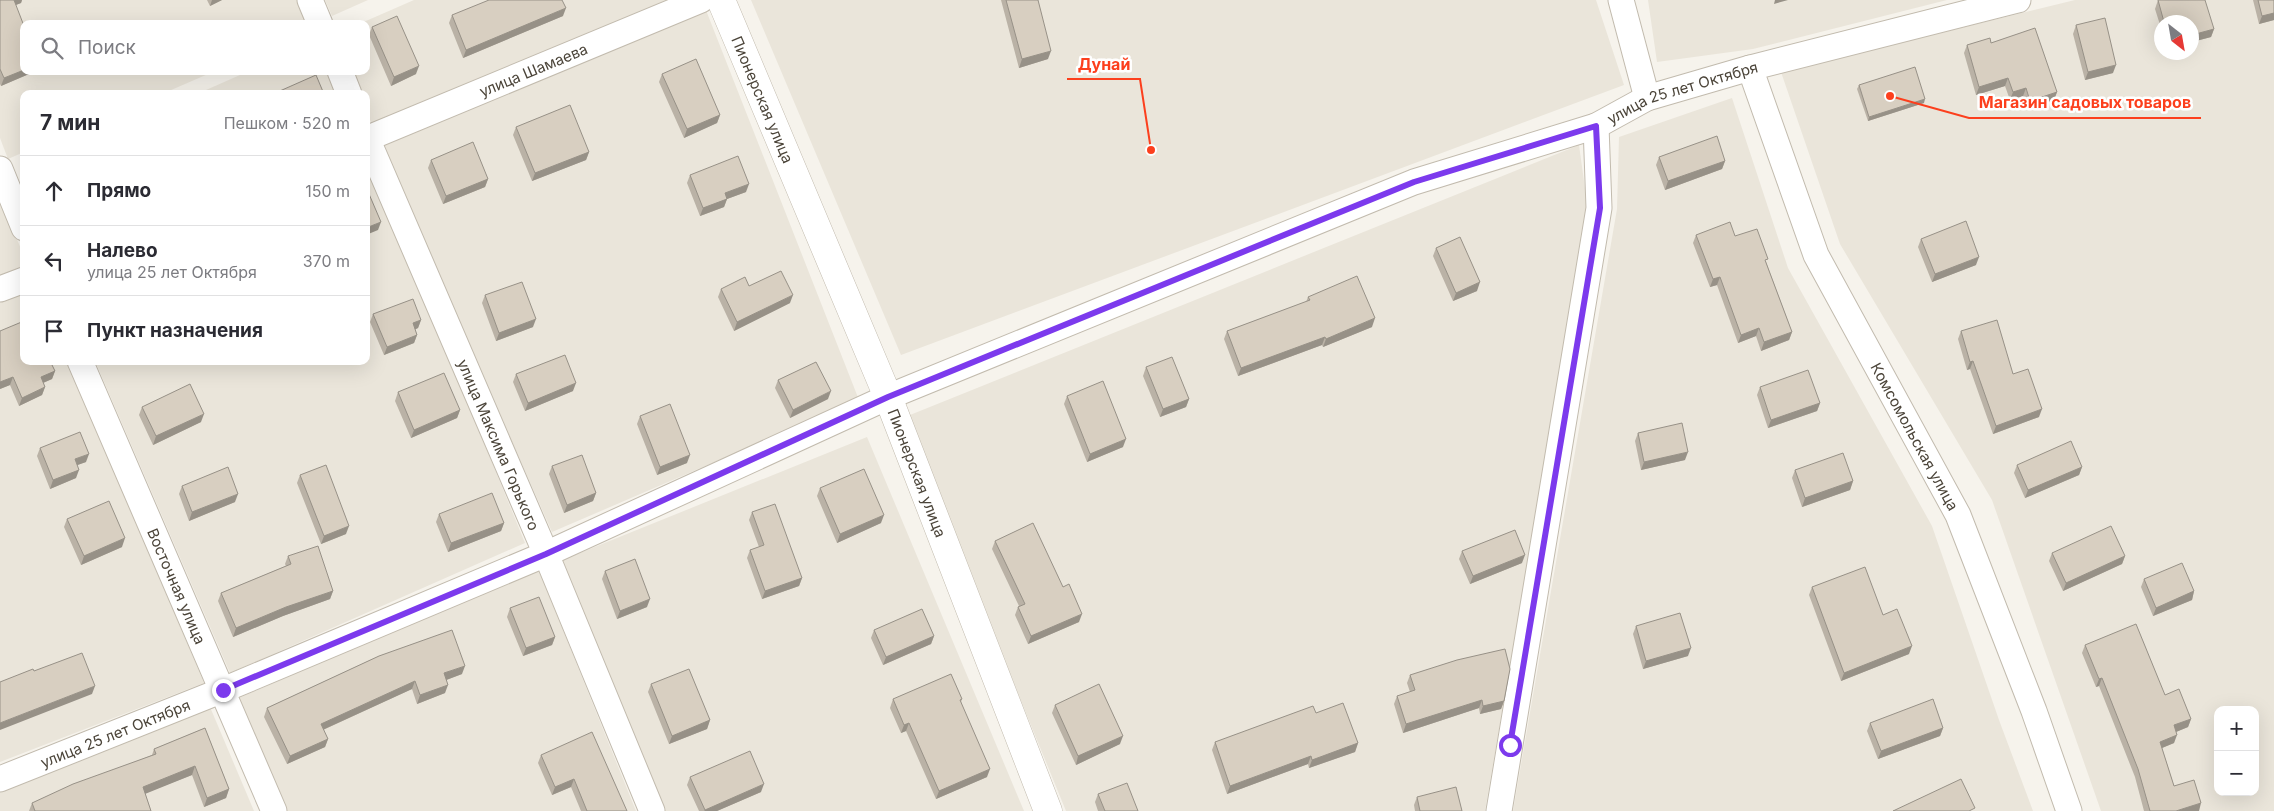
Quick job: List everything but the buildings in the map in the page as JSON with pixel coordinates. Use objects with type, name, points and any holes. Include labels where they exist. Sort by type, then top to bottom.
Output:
[{"type":"street","points":[[310,0],[318,20]]},
{"type":"street","name":"улица Шамаева","points":[[370,137],[701,0]]},
{"type":"street","name":"Пионерская улица","points":[[721,0],[888,397],[1048,811]]},
{"type":"street","points":[[1620,0],[1647,98]]},
{"type":"street","name":"улица 25 лет Октября","points":[[0,779],[223,690],[546,554],[888,397],[1414,182],[1596,126],[1647,98],[1750,68],[2018,0]]},
{"type":"street","name":"Комсомольская улица","points":[[1750,68],[1816,255],[1958,515],[2034,710],[2069,811]]},
{"type":"street","points":[[342,75],[347,90]]},
{"type":"street","points":[[1499,811],[1600,208],[1596,126]]},
{"type":"street","name":"улица Максима Горького","points":[[370,145],[546,554],[652,811]]},
{"type":"street","points":[[0,169],[20,218]]},
{"type":"street","points":[[0,289],[20,282]]},
{"type":"street","name":"Восточная улица","points":[[82,365],[274,811]]},
{"type":"shaded area","points":[[0,0],[297,0],[306,20],[20,20],[20,75],[206,75],[171,90],[20,90],[20,154],[8,159],[0,138]]},
{"type":"shaded area","points":[[325,0],[368,0],[332,16]]},
{"type":"shaded area","points":[[414,0],[702,0],[859,400],[552,532],[370,120],[370,90],[357,90],[351,75],[370,75],[370,20],[368,20]]},
{"type":"shaded area","points":[[751,0],[1596,0],[1624,85],[901,355]]},
{"type":"shaded area","points":[[1648,0],[1947,0],[1753,49],[1657,62]]},
{"type":"shaded area","points":[[2075,0],[2274,0],[2274,811],[2101,811],[1992,500],[1840,244],[1781,72]]},
{"type":"shaded area","points":[[240,75],[335,75],[340,90],[206,90]]},
{"type":"shaded area","points":[[1732,98],[1788,268],[1932,526],[1999,720],[2033,811],[1513,811],[1617,209],[1619,137]]},
{"type":"shaded area","points":[[1579,145],[1588,210],[1485,811],[1066,811],[905,417]]},
{"type":"shaded area","points":[[370,163],[525,543],[230,673],[97,365],[370,365]]},
{"type":"shaded area","points":[[0,199],[20,246],[20,365],[70,365],[204,683],[0,762]]},
{"type":"shaded area","points":[[867,437],[1024,811],[665,811],[560,561]]},
{"type":"shaded area","points":[[538,568],[636,811],[287,811],[239,698]]},
{"type":"shaded area","points":[[210,707],[254,811],[0,811],[0,792]]},
{"type":"place","name":"Магазин садовых товаров","points":[[1890,96]]},
{"type":"place","name":"Дунай","points":[[1151,150]]},
{"type":"route","points":[[223,690],[546,554],[888,397],[1414,182],[1596,126],[1600,208],[1510,745]]}]
